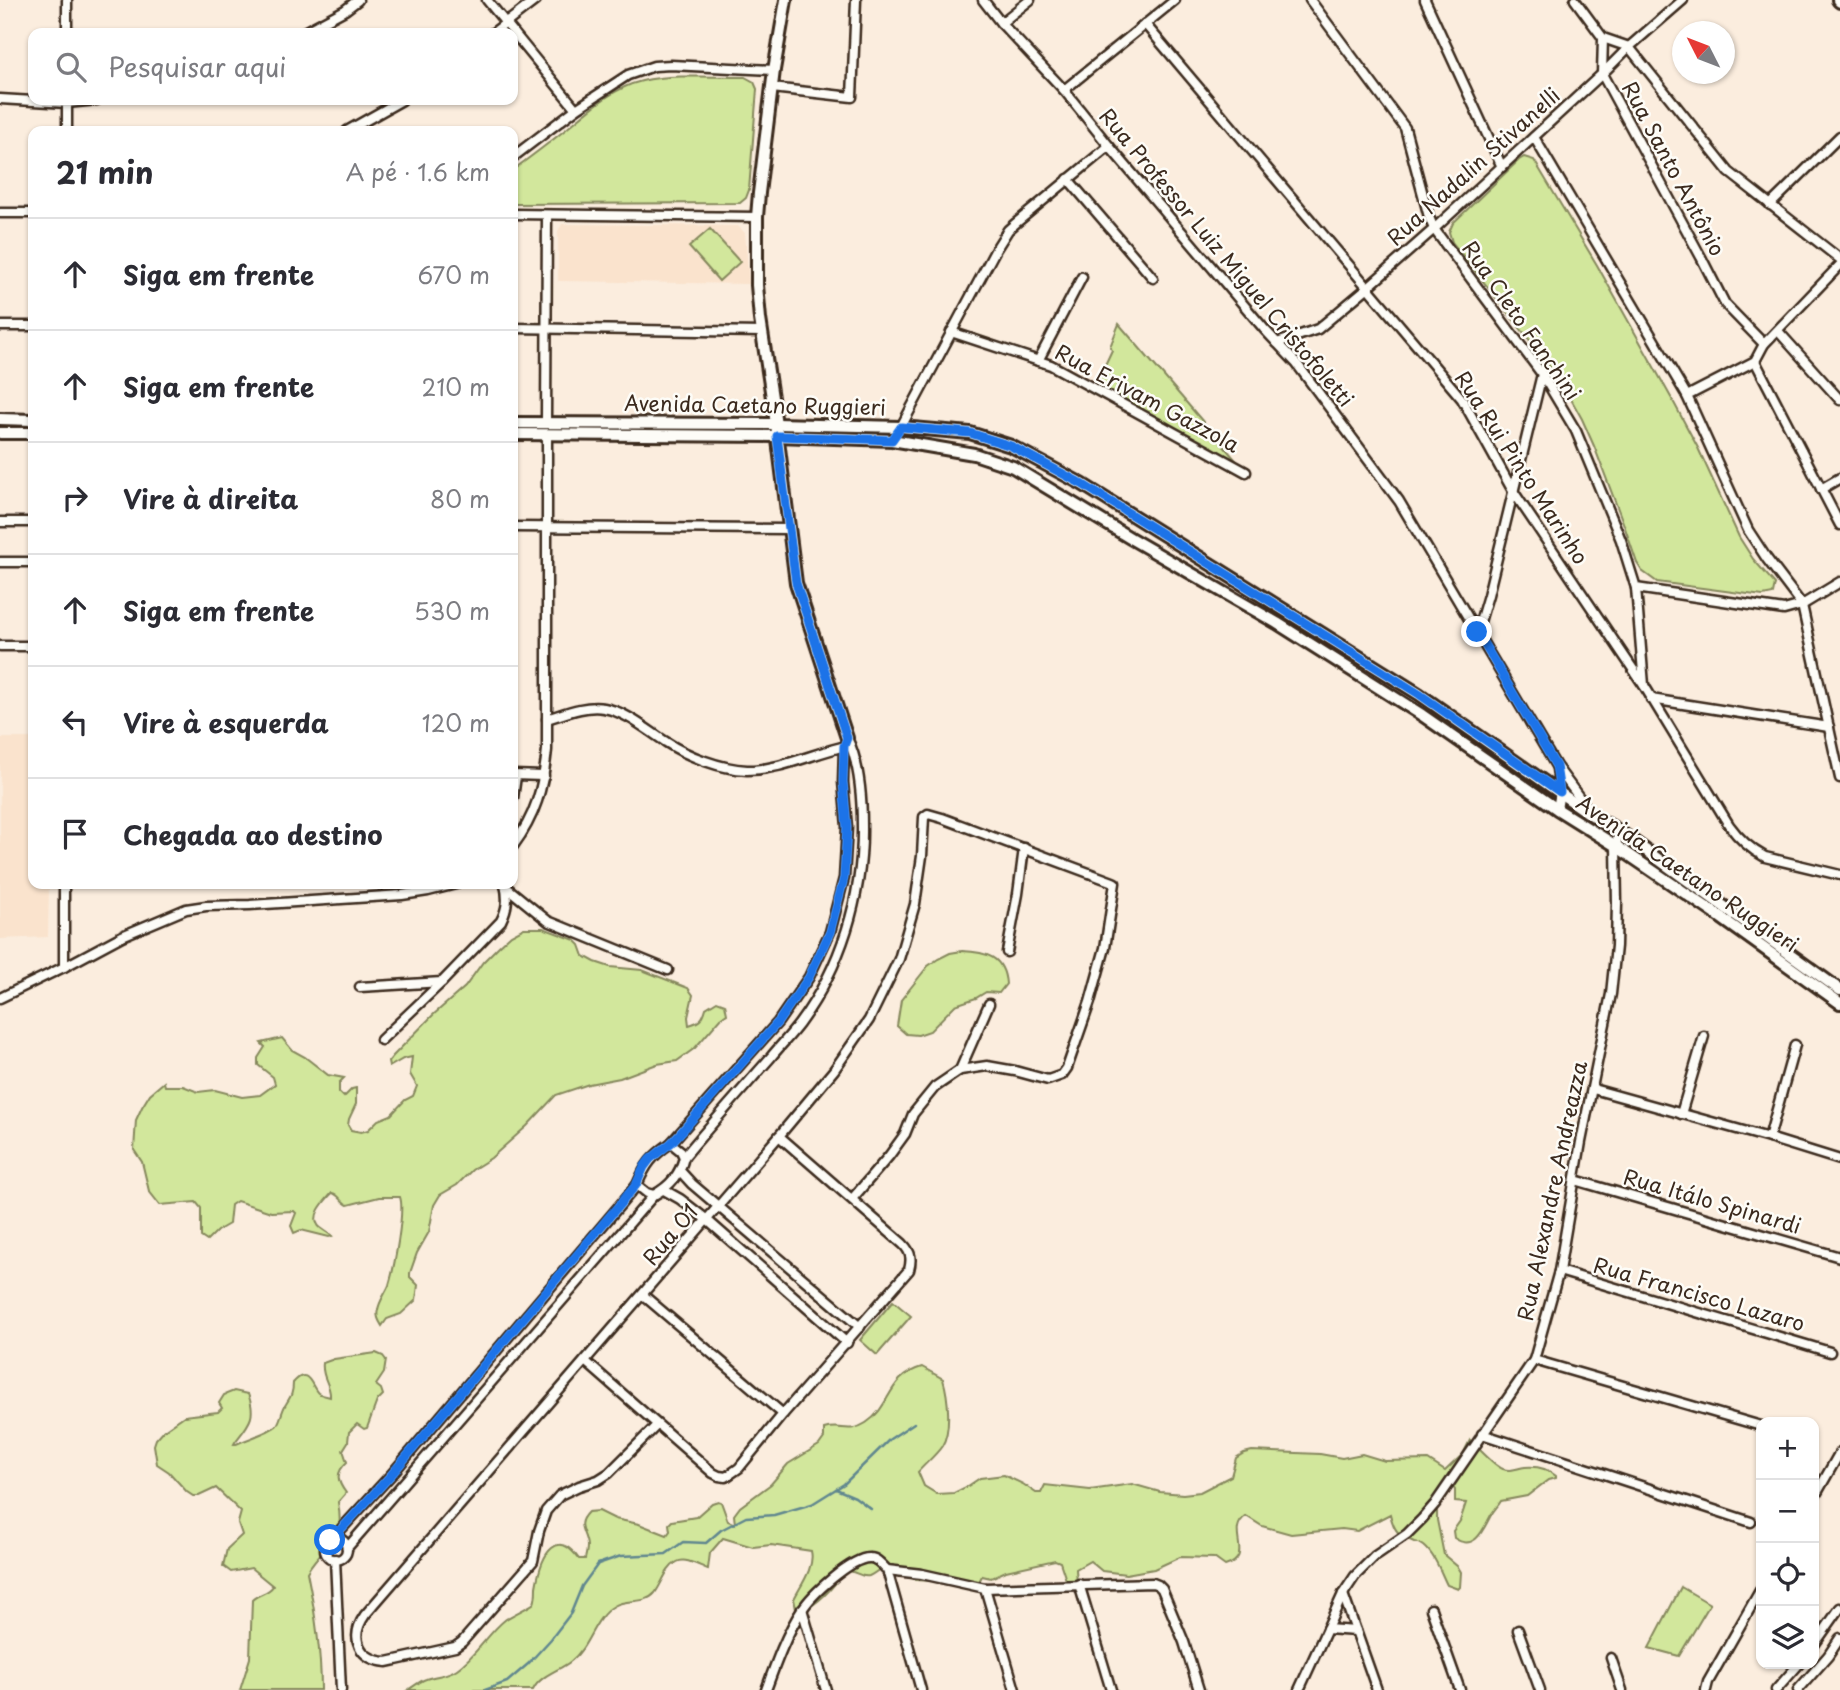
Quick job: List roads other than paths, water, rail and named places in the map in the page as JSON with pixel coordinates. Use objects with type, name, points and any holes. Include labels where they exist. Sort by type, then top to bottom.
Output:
[{"type":"main road","points":[[786,0],[763,150],[757,217],[757,285],[796,583],[847,743]]},
{"type":"main road","points":[[0,419],[28,420]]},
{"type":"main road","name":"Avenida Caetano Ruggieri","points":[[518,423],[547,429]]},
{"type":"main road","name":"Avenida Caetano Ruggieri","points":[[518,433],[547,429],[777,430],[901,427],[970,433],[1011,446],[1082,484],[1419,694],[1590,814],[1619,831],[1840,990]]},
{"type":"main road","name":"Avenida Caetano Ruggieri","points":[[777,430],[892,440],[974,454],[1013,467],[1289,630],[1422,715],[1716,914],[1840,1003]]},
{"type":"main road","points":[[0,433],[28,433]]},
{"type":"street","points":[[67,0],[67,28]]},
{"type":"street","points":[[311,28],[358,0]]},
{"type":"street","points":[[487,0],[509,28]]},
{"type":"street","points":[[499,28],[536,0]]},
{"type":"street","points":[[772,88],[852,97],[856,0]]},
{"type":"street","name":"Rua Professor Luiz Miguel Cristofoletti","points":[[983,0],[1064,90],[1297,364],[1399,501],[1556,766],[1590,814]]},
{"type":"street","points":[[1002,23],[1030,0]]},
{"type":"street","points":[[1064,90],[1175,0]]},
{"type":"street","name":"Rua Cleto Fanchini","points":[[1310,0],[1405,128],[1434,229],[1542,374],[1577,430],[1621,540],[1636,588],[1644,687]]},
{"type":"street","points":[[1425,0],[1502,167]]},
{"type":"street","points":[[1575,0],[1603,38],[1629,47],[1729,172],[1840,259]]},
{"type":"street","name":"Rua Nadalin Stivanelli","points":[[1277,342],[1318,329],[1367,288],[1683,0]]},
{"type":"street","name":"Rua Rui Pinto Marinho","points":[[1145,24],[1462,400],[1513,491],[1644,687],[1739,839],[1754,852],[1765,857],[1840,875]]},
{"type":"street","name":"Rua Santo Antônio","points":[[1603,38],[1602,75],[1725,304],[1764,344]]},
{"type":"street","points":[[518,39],[576,109]]},
{"type":"street","points":[[518,153],[576,109],[628,75],[654,66],[774,70]]},
{"type":"street","points":[[0,99],[28,100]]},
{"type":"street","points":[[67,105],[67,126]]},
{"type":"street","points":[[356,126],[393,105]]},
{"type":"street","points":[[1770,205],[1840,136]]},
{"type":"street","points":[[1534,137],[1687,396],[1748,530],[1802,605],[1840,778]]},
{"type":"street","points":[[892,440],[1008,229],[1109,146]]},
{"type":"street","points":[[1068,179],[1153,278]]},
{"type":"street","points":[[0,213],[28,213]]},
{"type":"street","points":[[518,214],[757,217]]},
{"type":"street","points":[[518,838],[531,819],[537,803],[547,750],[547,215]]},
{"type":"street","points":[[1687,396],[1755,360],[1764,344],[1840,265]]},
{"type":"street","points":[[1038,361],[1082,277]]},
{"type":"street","points":[[0,326],[28,326]]},
{"type":"street","points":[[518,328],[762,332]]},
{"type":"street","name":"Rua Erivam Gazzola","points":[[951,331],[1051,365],[1246,472]]},
{"type":"street","points":[[1777,331],[1840,400]]},
{"type":"street","points":[[1755,360],[1840,526]]},
{"type":"street","points":[[1477,632],[1542,374]]},
{"type":"street","points":[[1821,489],[1840,478]]},
{"type":"street","points":[[0,522],[28,522]]},
{"type":"street","points":[[518,527],[789,529]]},
{"type":"street","points":[[0,562],[28,562]]},
{"type":"street","points":[[1636,588],[1784,610],[1802,605],[1840,582]]},
{"type":"street","points":[[0,646],[28,646]]},
{"type":"street","points":[[1651,699],[1829,727]]},
{"type":"street","points":[[547,719],[580,708],[606,709],[628,717],[669,744],[713,764],[747,770],[786,765],[847,743]]},
{"type":"street","points":[[847,743],[862,799],[863,845],[854,906],[835,964],[798,1025],[684,1157],[681,1172],[664,1190],[653,1195],[347,1548],[345,1555],[335,1559],[328,1556],[325,1549],[327,1542],[391,1475],[636,1185],[650,1159],[671,1143],[778,1022],[809,977],[830,932],[844,878],[847,827],[843,782],[847,743]]},
{"type":"street","name":"Rua Professor Luiz Miguel Cristofoletti","points":[[1556,766],[1560,792],[1558,809]]},
{"type":"street","points":[[518,776],[544,776]]},
{"type":"street","name":"Rua 01","points":[[657,1424],[609,1473],[560,1495],[546,1511],[529,1567],[463,1642],[455,1647],[387,1662],[370,1658],[358,1645],[358,1629],[365,1615],[779,1136],[834,1070],[869,1020],[899,959],[915,904],[924,819],[928,814],[1024,848]]},
{"type":"street","name":"Rua Alexandre Andreazza","points":[[1299,1690],[1343,1594],[1355,1576],[1375,1556],[1407,1534],[1435,1504],[1534,1360],[1559,1271],[1611,994],[1616,946],[1616,846],[1619,831]]},
{"type":"street","points":[[852,1199],[889,1156],[905,1134],[913,1114],[935,1087],[960,1070],[987,1066],[1041,1079],[1055,1079],[1067,1068],[1105,948],[1114,883],[1024,848],[1007,952]]},
{"type":"street","points":[[64,889],[64,967]]},
{"type":"street","points":[[0,998],[122,936],[186,909],[402,895],[436,889]]},
{"type":"street","points":[[381,1040],[501,921],[507,908],[506,889]]},
{"type":"street","points":[[510,889],[548,921],[668,970]]},
{"type":"street","points":[[360,987],[442,982]]},
{"type":"street","points":[[960,1070],[989,1004]]},
{"type":"street","points":[[1681,1114],[1704,1036]]},
{"type":"street","points":[[1769,1138],[1796,1045]]},
{"type":"street","points":[[1592,1089],[1840,1160]]},
{"type":"street","points":[[585,1362],[713,1473],[726,1477],[739,1468],[847,1343],[909,1270],[909,1250],[779,1136]]},
{"type":"street","points":[[671,1143],[684,1157]]},
{"type":"street","points":[[681,1172],[860,1327]]},
{"type":"street","name":"Rua Itálo Spinardi","points":[[1575,1180],[1840,1257]]},
{"type":"street","points":[[636,1185],[653,1195]]},
{"type":"street","points":[[664,1190],[706,1220],[847,1343]]},
{"type":"street","name":"Rua Francisco Lazaro","points":[[1559,1271],[1830,1352]]},
{"type":"street","points":[[643,1295],[783,1414]]},
{"type":"street","points":[[1534,1360],[1756,1425]]},
{"type":"street","points":[[1482,1434],[1751,1522]]},
{"type":"street","points":[[1819,1491],[1837,1465],[1840,1452]]},
{"type":"street","points":[[333,1538],[343,1541],[347,1548]]},
{"type":"street","points":[[766,1690],[802,1609],[830,1580],[858,1560],[870,1558],[878,1561],[887,1570],[920,1690]]},
{"type":"street","points":[[335,1559],[341,1690]]},
{"type":"street","points":[[887,1570],[922,1574],[985,1588],[1158,1584],[1184,1642],[1199,1690]]},
{"type":"street","points":[[1079,1584],[1111,1690]]},
{"type":"street","points":[[985,1588],[1015,1690]]},
{"type":"street","points":[[1343,1594],[1377,1690]]},
{"type":"street","points":[[1706,1690],[1756,1598]]},
{"type":"street","points":[[1819,1638],[1840,1608]]},
{"type":"street","points":[[802,1609],[826,1690]]},
{"type":"street","points":[[1430,1609],[1460,1690]]},
{"type":"street","points":[[1327,1629],[1356,1631]]},
{"type":"street","points":[[1518,1630],[1540,1690]]},
{"type":"street","points":[[1798,1690],[1828,1656],[1840,1637]]},
{"type":"street","points":[[1611,1658],[1622,1690]]},
{"type":"street","points":[[1776,1690],[1795,1669]]},
{"type":"waterway","points":[[485,1690],[507,1682],[551,1639],[571,1613],[582,1586],[598,1564],[621,1556],[666,1554],[683,1542],[706,1543],[721,1530],[746,1517],[774,1515],[812,1504],[844,1484],[890,1439],[914,1423]]},
{"type":"waterway","points":[[836,1489],[855,1497],[871,1509]]}]
